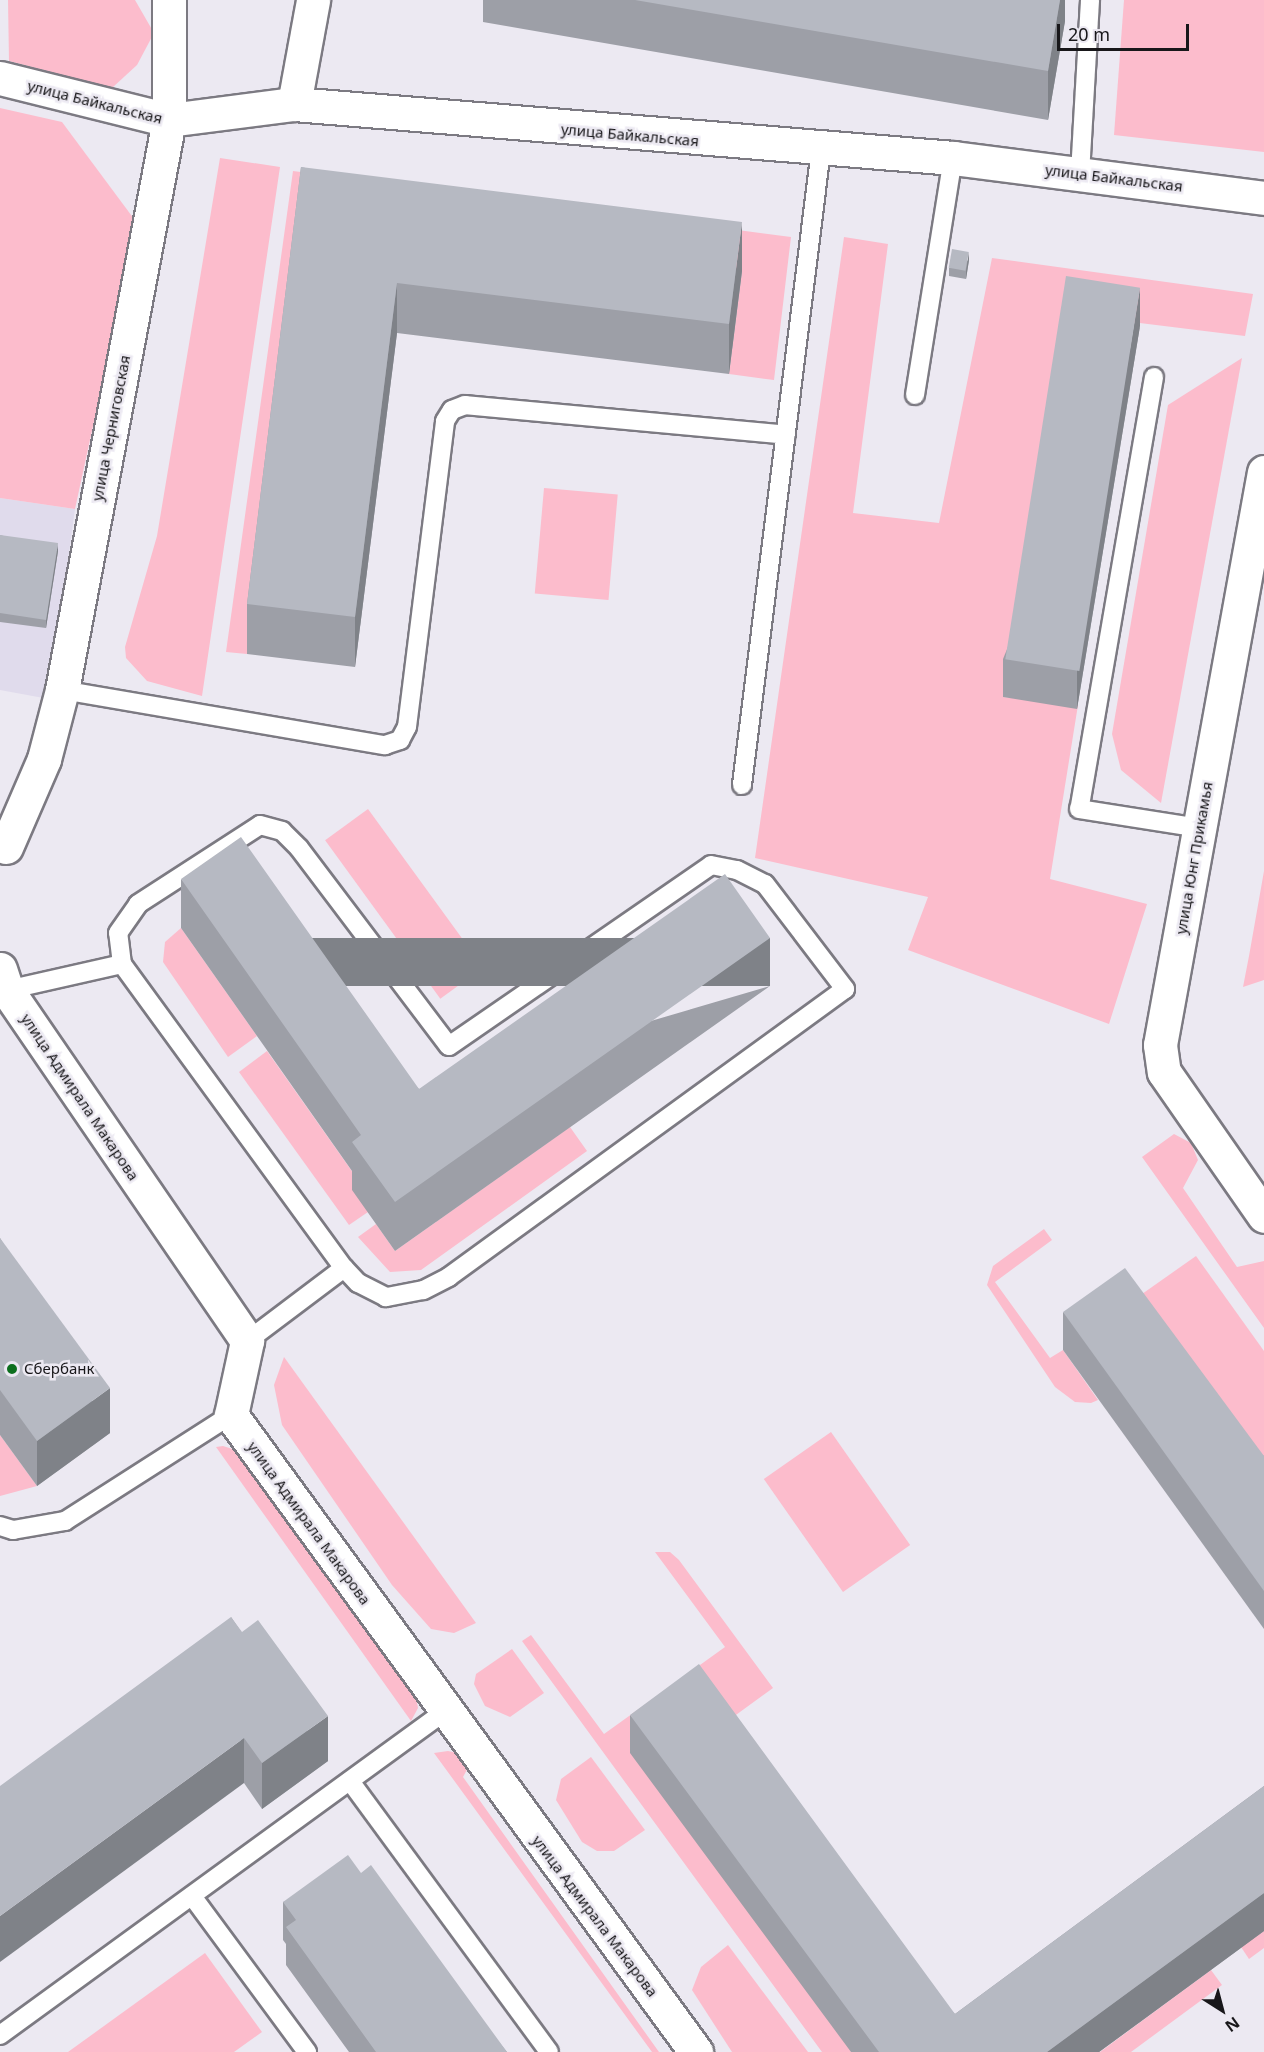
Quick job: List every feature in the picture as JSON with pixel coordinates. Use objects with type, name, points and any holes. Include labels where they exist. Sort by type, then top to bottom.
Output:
[{"type":"street","name":"улица Черниговская","points":[[2,852],[44,759],[62,690],[169,120],[169,0]]},
{"type":"street","points":[[294,104],[313,0]]},
{"type":"street","name":"улица Байкальская","points":[[0,78],[169,120],[294,104],[821,150],[953,158],[1264,198]]},
{"type":"street","name":"улица Юнг Прикамья","points":[[1264,472],[1160,1045],[1164,1072],[1264,1216]]},
{"type":"street","name":"улица Адмирала Макарова","points":[[4,979],[247,1341]]},
{"type":"street","points":[[231,1415],[247,1341]]},
{"type":"street","name":"улица Адмирала Макарова","points":[[231,1415],[444,1712],[696,2052]]},
{"type":"lane","points":[[1080,174],[1090,0]]},
{"type":"lane","points":[[742,785],[821,150]]},
{"type":"lane","points":[[915,395],[953,158]]},
{"type":"lane","points":[[1154,377],[1079,809],[1200,828]]},
{"type":"lane","points":[[62,690],[392,743],[407,727],[445,421],[452,410],[465,405],[786,435]]},
{"type":"lane","points":[[260,825],[282,831],[300,848],[449,1046],[711,865],[737,870],[765,884],[845,989],[449,1276],[423,1290],[386,1297],[358,1283],[344,1268],[122,964],[118,933],[138,904],[260,825]]},
{"type":"lane","points":[[4,979],[122,964]]},
{"type":"lane","points":[[247,1341],[344,1268]]},
{"type":"lane","points":[[0,1526],[13,1530],[65,1521],[231,1415]]},
{"type":"lane","points":[[0,2035],[444,1712]]},
{"type":"lane","points":[[350,1781],[549,2052]]},
{"type":"lane","points":[[192,1896],[307,2052]]},
{"type":"shaded area","points":[[8,0],[135,0],[154,33],[137,65],[112,88],[9,61]]},
{"type":"shaded area","points":[[1124,0],[1264,0],[1264,152],[1114,135]]},
{"type":"shaded area","points":[[0,108],[62,122],[137,223],[75,509],[0,498]]},
{"type":"shaded area","points":[[220,158],[280,167],[202,696],[147,681],[126,658],[125,647],[157,536]]},
{"type":"shaded area","points":[[293,171],[791,237],[774,380],[729,374],[742,271],[301,217],[247,654],[226,652]]},
{"type":"shaded area","points":[[844,237],[888,244],[853,513],[939,523],[992,258],[1253,294],[1245,336],[1067,314],[1003,697],[1078,705],[1050,879],[1147,904],[1109,1024],[908,950],[928,897],[755,858]]},
{"type":"shaded area","points":[[1242,358],[1161,803],[1121,770],[1112,734],[1168,405]]},
{"type":"shaded area","points":[[544,488],[618,494],[608,600],[535,594]]},
{"type":"shaded area","points":[[0,498],[75,509],[49,699],[0,690]]},
{"type":"shaded area","points":[[368,809],[483,968],[440,999],[325,840]]},
{"type":"shaded area","points":[[1264,871],[1264,980],[1243,987],[1249,956]]},
{"type":"shaded area","points":[[181,928],[257,1036],[228,1057],[163,962],[165,942]]},
{"type":"shaded area","points":[[267,1051],[361,1184],[368,1212],[349,1225],[239,1072]]},
{"type":"shaded area","points":[[570,1127],[587,1151],[421,1270],[390,1272],[358,1237],[376,1224],[395,1251]]},
{"type":"shaded area","points":[[1174,1134],[1191,1143],[1198,1160],[1183,1188],[1237,1267],[1264,1261],[1264,1328],[1142,1157]]},
{"type":"shaded area","points":[[1044,1229],[1052,1240],[995,1282],[1050,1358],[1063,1350],[1098,1400],[1091,1403],[1075,1402],[1055,1387],[987,1285],[993,1266]]},
{"type":"shaded area","points":[[1196,1256],[1264,1351],[1264,1494],[1125,1306]]},
{"type":"shaded area","points":[[284,1357],[476,1623],[454,1633],[431,1629],[392,1585],[282,1425],[274,1385]]},
{"type":"shaded area","points":[[831,1432],[910,1545],[843,1592],[764,1479]]},
{"type":"shaded area","points":[[0,1435],[37,1486],[0,1496]]},
{"type":"shaded area","points":[[223,1446],[242,1452],[414,1688],[418,1708],[411,1721],[216,1447]]},
{"type":"shaded area","points":[[655,1552],[670,1552],[679,1560],[773,1688],[718,1728],[851,2052],[822,2052],[522,1641],[531,1635],[604,1734],[725,1647]]},
{"type":"shaded area","points":[[512,1649],[544,1693],[510,1717],[485,1706],[474,1684],[476,1674]]},
{"type":"shaded area","points":[[448,1751],[462,1754],[470,1764],[463,1777],[659,2052],[652,2052],[434,1753]]},
{"type":"shaded area","points":[[591,1757],[645,1830],[614,1851],[597,1851],[582,1842],[556,1800],[561,1779]]},
{"type":"shaded area","points":[[1264,1931],[1264,1948],[1249,1959],[1241,1947]]},
{"type":"shaded area","points":[[728,1945],[808,2052],[732,2052],[692,1990],[701,1967]]},
{"type":"shaded area","points":[[205,1953],[262,2032],[234,2052],[68,2052]]},
{"type":"shaded area","points":[[1211,1970],[1222,1985],[1131,2052],[1100,2052]]},
{"type":"building","points":[[635,0],[1060,0],[1048,71]]},
{"type":"building","points":[[301,167],[742,222],[729,324],[397,283],[355,617],[247,604]]},
{"type":"building","points":[[952,249],[969,252],[965,271],[949,268]]},
{"type":"building","points":[[1066,276],[1140,288],[1079,671],[1005,659]]},
{"type":"building","points":[[0,535],[58,543],[46,620],[0,613]]},
{"type":"building","points":[[241,837],[419,1089],[725,874],[770,938],[395,1202],[352,1142],[361,1135],[181,879]]},
{"type":"building","points":[[0,1238],[110,1388],[37,1441],[0,1390]]},
{"type":"building","points":[[1125,1268],[1264,1456],[1264,1591],[1063,1312]]},
{"type":"building","points":[[231,1617],[242,1632],[258,1620],[328,1716],[262,1763],[244,1738],[0,1916],[0,1786]]},
{"type":"building","points":[[699,1664],[955,2014],[1264,1786],[1264,1893],[1047,2052],[879,2052],[630,1715]]},
{"type":"building","points":[[348,1855],[361,1873],[371,1865],[507,2052],[376,2052],[286,1927],[296,1920],[283,1902]]},
{"type":"place","name":"Сбербанк","points":[[12,1369]]}]
